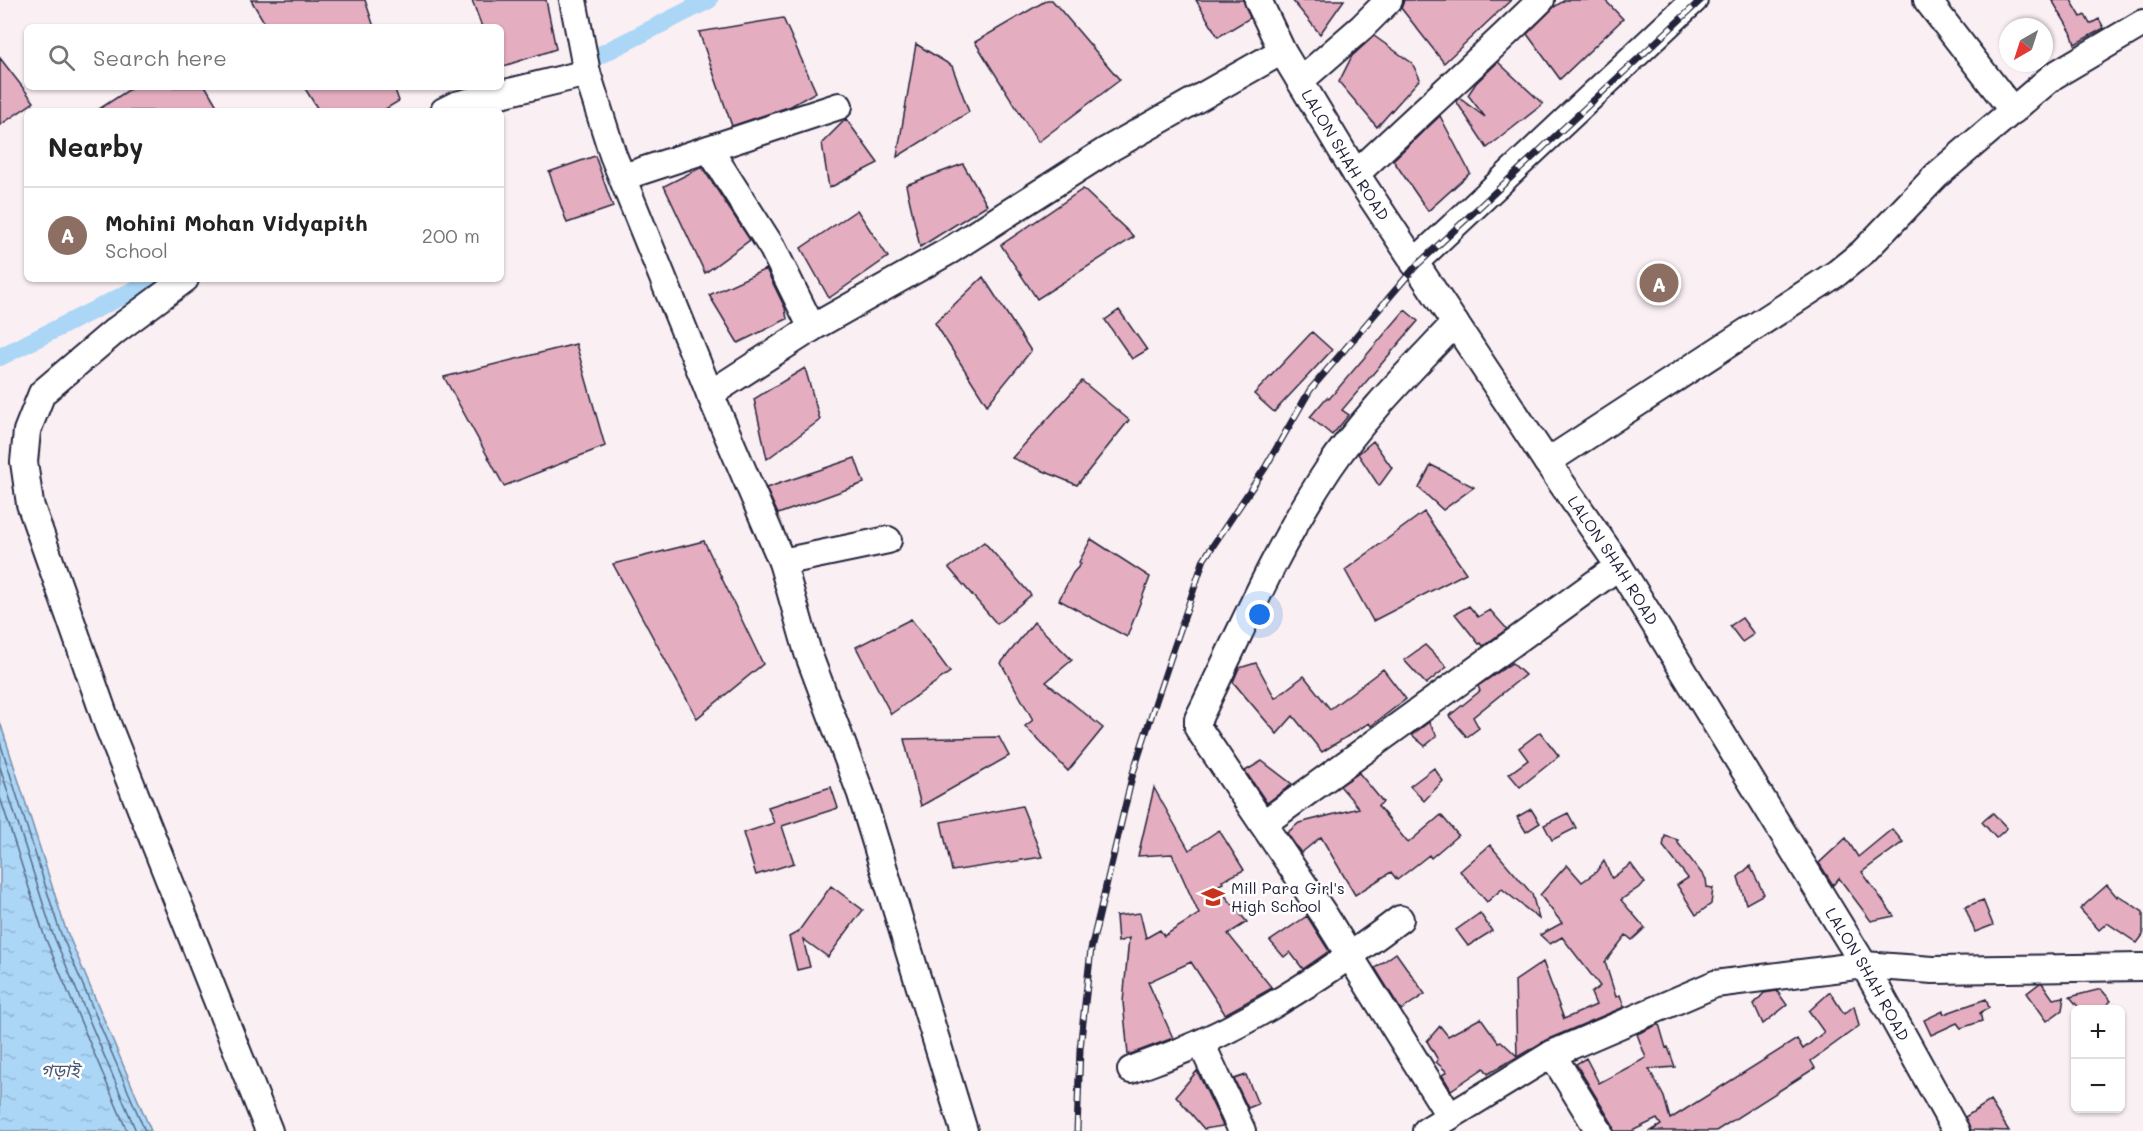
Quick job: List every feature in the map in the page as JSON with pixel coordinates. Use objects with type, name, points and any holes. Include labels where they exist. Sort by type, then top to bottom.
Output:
[{"type":"street","points":[[573,0],[587,74],[613,155],[710,394],[782,562],[808,653],[861,794],[964,1131]]},
{"type":"street","name":"LALON SHAH ROAD","points":[[1258,0],[1282,51],[1356,174],[1547,462],[1619,566],[1864,965],[1956,1131]]},
{"type":"street","points":[[1300,81],[1389,0]]},
{"type":"street","points":[[1356,174],[1477,63],[1541,0]]},
{"type":"street","points":[[1414,262],[1694,0]]},
{"type":"street","points":[[1927,0],[2013,111]]},
{"type":"street","points":[[1547,462],[1837,273],[1863,252],[1936,175],[2053,76],[2143,23]]},
{"type":"street","points":[[710,394],[812,328],[949,251],[1107,150],[1282,51]]},
{"type":"street","points":[[450,108],[587,74]]},
{"type":"street","points":[[623,177],[839,106]]},
{"type":"street","points":[[709,148],[773,249],[812,328]]},
{"type":"street","points":[[180,282],[115,331],[42,393],[27,431],[24,462],[30,504],[108,726],[269,1131]]},
{"type":"street","points":[[1449,1115],[1325,916],[1198,728],[1198,719],[1289,532],[1331,466],[1381,403],[1455,323]]},
{"type":"street","points":[[782,562],[888,540]]},
{"type":"street","points":[[1263,824],[1619,566]]},
{"type":"street","points":[[1131,1070],[1201,1043],[1273,1004],[1349,957],[1400,919]]},
{"type":"street","points":[[1426,1131],[1552,1054],[1715,984],[1864,965],[1933,970],[2143,967]]},
{"type":"street","points":[[1201,1043],[1242,1131]]},
{"type":"street","points":[[1552,1054],[1599,1131]]},
{"type":"water","name":"গড়াই","points":[[0,722],[65,927],[151,1131],[0,1131]]},
{"type":"building","points":[[251,0],[365,0],[373,24],[265,24]]},
{"type":"building","points":[[472,0],[546,0],[556,49],[504,66],[504,24],[481,24]]},
{"type":"building","points":[[1047,0],[1052,0],[1120,80],[1038,142],[975,42]]},
{"type":"building","points":[[1196,0],[1243,0],[1250,18],[1218,37]]},
{"type":"building","points":[[1292,0],[1344,0],[1320,34]]},
{"type":"building","points":[[1404,0],[1511,0],[1444,63],[1401,8]]},
{"type":"building","points":[[1565,0],[1605,0],[1623,19],[1560,79],[1527,34],[1554,7]]},
{"type":"building","points":[[2052,0],[2071,0],[2081,17],[2085,15],[2090,24],[2099,19],[2104,28],[2075,44],[2071,32]]},
{"type":"building","points":[[783,18],[816,92],[791,106],[732,126],[699,32]]},
{"type":"building","points":[[1374,36],[1412,63],[1420,79],[1377,127],[1339,82],[1352,56]]},
{"type":"building","points":[[916,44],[952,66],[969,112],[897,157]]},
{"type":"building","points":[[0,58],[34,102],[0,125]]},
{"type":"building","points":[[1498,62],[1543,104],[1487,148],[1456,101],[1459,98],[1485,117],[1468,95],[1476,83]]},
{"type":"building","points":[[128,90],[208,90],[218,108],[101,108]]},
{"type":"building","points":[[306,90],[395,90],[399,101],[387,108],[317,108]]},
{"type":"building","points":[[1440,116],[1470,173],[1428,211],[1393,160]]},
{"type":"building","points":[[846,119],[878,163],[829,188],[822,143]]},
{"type":"building","points":[[595,156],[613,207],[567,223],[549,172]]},
{"type":"building","points":[[963,164],[987,205],[920,247],[906,185]]},
{"type":"building","points":[[702,167],[750,240],[705,273],[664,186]]},
{"type":"building","points":[[1083,189],[1134,237],[1037,299],[1001,245]]},
{"type":"building","points":[[857,210],[888,257],[829,298],[801,248]]},
{"type":"building","points":[[766,269],[785,308],[787,319],[738,343],[709,295]]},
{"type":"building","points":[[983,277],[1031,351],[987,405],[935,323]]},
{"type":"building","points":[[1119,310],[1147,350],[1132,359],[1105,320]]},
{"type":"building","points":[[1405,310],[1418,321],[1342,410],[1349,415],[1332,435],[1310,417],[1327,397],[1329,399]]},
{"type":"building","points":[[1312,332],[1332,350],[1274,412],[1254,394]]},
{"type":"building","points":[[576,344],[605,446],[504,486],[444,377]]},
{"type":"building","points":[[805,368],[820,420],[767,459],[754,399]]},
{"type":"building","points":[[1082,381],[1129,420],[1077,485],[1012,458]]},
{"type":"building","points":[[1373,441],[1392,468],[1379,486],[1358,454]]},
{"type":"building","points":[[855,458],[864,483],[778,514],[766,488]]},
{"type":"building","points":[[1431,465],[1474,487],[1443,510],[1419,488]]},
{"type":"building","points":[[1424,512],[1466,573],[1373,621],[1345,570]]},
{"type":"building","points":[[1091,539],[1150,577],[1127,637],[1059,600],[1073,573],[1081,564],[1079,562]]},
{"type":"building","points":[[704,541],[763,664],[697,718],[613,564]]},
{"type":"building","points":[[984,542],[1031,595],[997,624],[949,568]]},
{"type":"building","points":[[1469,606],[1478,617],[1490,610],[1507,629],[1483,646],[1479,644],[1455,614]]},
{"type":"building","points":[[1742,618],[1754,634],[1742,642],[1730,626]]},
{"type":"building","points":[[911,619],[950,672],[891,714],[856,647]]},
{"type":"building","points":[[1034,622],[1072,660],[1046,682],[1103,728],[1068,771],[1025,726],[1033,720],[1001,663]]},
{"type":"building","points":[[1425,645],[1447,667],[1426,684],[1404,660]]},
{"type":"building","points":[[1256,663],[1275,698],[1304,676],[1330,709],[1383,669],[1406,699],[1371,726],[1369,723],[1322,752],[1293,716],[1277,734],[1233,682],[1239,668]]},
{"type":"building","points":[[1512,663],[1525,675],[1473,717],[1479,728],[1467,737],[1449,716],[1480,691],[1478,686]]},
{"type":"building","points":[[1429,722],[1437,736],[1425,746],[1412,735]]},
{"type":"building","points":[[1540,732],[1559,756],[1520,787],[1509,774],[1528,760],[1519,748]]},
{"type":"building","points":[[999,737],[1009,756],[921,806],[904,739]]},
{"type":"building","points":[[1262,761],[1292,784],[1267,803],[1245,771]]},
{"type":"building","points":[[1434,768],[1443,781],[1424,801],[1410,786]]},
{"type":"building","points":[[1359,773],[1383,802],[1378,806],[1408,843],[1441,815],[1458,835],[1431,858],[1429,855],[1397,880],[1391,872],[1355,895],[1321,837],[1301,853],[1287,833],[1299,823],[1359,808],[1340,786]]},
{"type":"building","points":[[831,787],[838,808],[782,826],[794,863],[756,875],[743,833],[774,823],[768,807]]},
{"type":"building","points":[[1154,788],[1189,850],[1219,830],[1244,870],[1217,886],[1247,922],[1228,934],[1272,988],[1225,1014],[1191,962],[1148,982],[1173,1038],[1128,1055],[1123,1002],[1129,938],[1118,942],[1116,916],[1140,913],[1146,938],[1160,930],[1164,936],[1199,914],[1172,854],[1138,856]]},
{"type":"building","points":[[1022,806],[1042,857],[952,871],[941,822]]},
{"type":"building","points":[[1531,809],[1540,823],[1526,832],[1517,817]]},
{"type":"building","points":[[1568,813],[1576,828],[1552,840],[1544,825]]},
{"type":"building","points":[[1993,813],[2007,828],[1996,838],[1982,822]]},
{"type":"building","points":[[1892,829],[1903,842],[1862,872],[1894,916],[1871,921],[1839,878],[1833,885],[1819,863],[1846,838],[1858,857]]},
{"type":"building","points":[[1665,836],[1678,840],[1706,879],[1707,887],[1713,888],[1711,904],[1696,915],[1677,885],[1688,878],[1663,846]]},
{"type":"building","points":[[1490,845],[1532,894],[1539,919],[1502,889],[1487,902],[1460,871]]},
{"type":"building","points":[[1604,861],[1612,878],[1631,864],[1645,883],[1621,900],[1645,928],[1632,940],[1626,935],[1605,962],[1616,997],[1620,995],[1624,1007],[1546,1040],[1488,1074],[1484,1068],[1451,1090],[1442,1075],[1447,1072],[1436,1062],[1438,1060],[1427,1041],[1440,1026],[1448,1036],[1481,1018],[1498,1042],[1501,1041],[1517,1056],[1515,981],[1543,962],[1564,1019],[1596,1005],[1591,993],[1600,986],[1562,937],[1550,944],[1540,935],[1562,923],[1540,895],[1567,865],[1582,882],[1596,872]]},
{"type":"building","points":[[1750,866],[1764,894],[1746,904],[1738,877]]},
{"type":"building","points":[[2107,885],[2117,897],[2118,895],[2143,912],[2143,935],[2137,943],[2107,923],[2099,930],[2080,909]]},
{"type":"building","points":[[831,886],[863,910],[828,957],[803,939],[810,967],[797,970],[789,937],[798,932]]},
{"type":"building","points":[[1983,900],[1993,925],[1975,932],[1965,907]]},
{"type":"building","points":[[1480,913],[1492,931],[1468,946],[1456,930]]},
{"type":"building","points":[[1307,916],[1329,951],[1303,969],[1290,952],[1284,957],[1270,941]]},
{"type":"building","points":[[1396,953],[1425,994],[1401,1010],[1375,968]]},
{"type":"building","points":[[2040,983],[2053,999],[2064,997],[2062,1010],[2047,1021],[2027,993]]},
{"type":"building","points":[[2101,989],[2111,1001],[2107,1005],[2077,1005],[2070,997]]},
{"type":"building","points":[[1777,991],[1787,1005],[1763,1024],[1754,1004],[1764,993]]},
{"type":"building","points":[[1830,992],[1844,1014],[1854,1006],[1859,1026],[1811,1061],[1815,1068],[1716,1131],[1651,1131],[1661,1125],[1657,1119],[1632,1131],[1614,1131],[1612,1123],[1576,1064],[1586,1058],[1599,1083],[1646,1058],[1637,1034],[1659,1024],[1666,1048],[1668,1047],[1675,1067],[1649,1069],[1664,1097],[1670,1119],[1797,1039],[1803,1049],[1824,1032],[1809,1011]]},
{"type":"building","points":[[1986,999],[1989,1008],[1980,1013],[1982,1021],[1961,1028],[1957,1023],[1931,1035],[1924,1020],[1943,1011],[1944,1014]]},
{"type":"building","points":[[1197,1071],[1223,1126],[1204,1129],[1176,1096]]},
{"type":"building","points":[[1246,1075],[1258,1104],[1248,1108],[1234,1079]]},
{"type":"building","points":[[1990,1101],[2009,1131],[1971,1130],[1965,1117]]},
{"type":"waterway","points":[[576,67],[709,0]]},
{"type":"waterway","points":[[0,357],[150,282]]},
{"type":"railway","points":[[1077,1131],[1080,1049],[1091,949],[1133,773],[1204,559],[1265,468],[1310,390],[1416,266],[1701,0]]},
{"type":"place","name":"Mohini Mohan Vidyapith","points":[[1659,283]]},
{"type":"place","name":"Mill Para Girl's High School","points":[[1213,897]]}]
